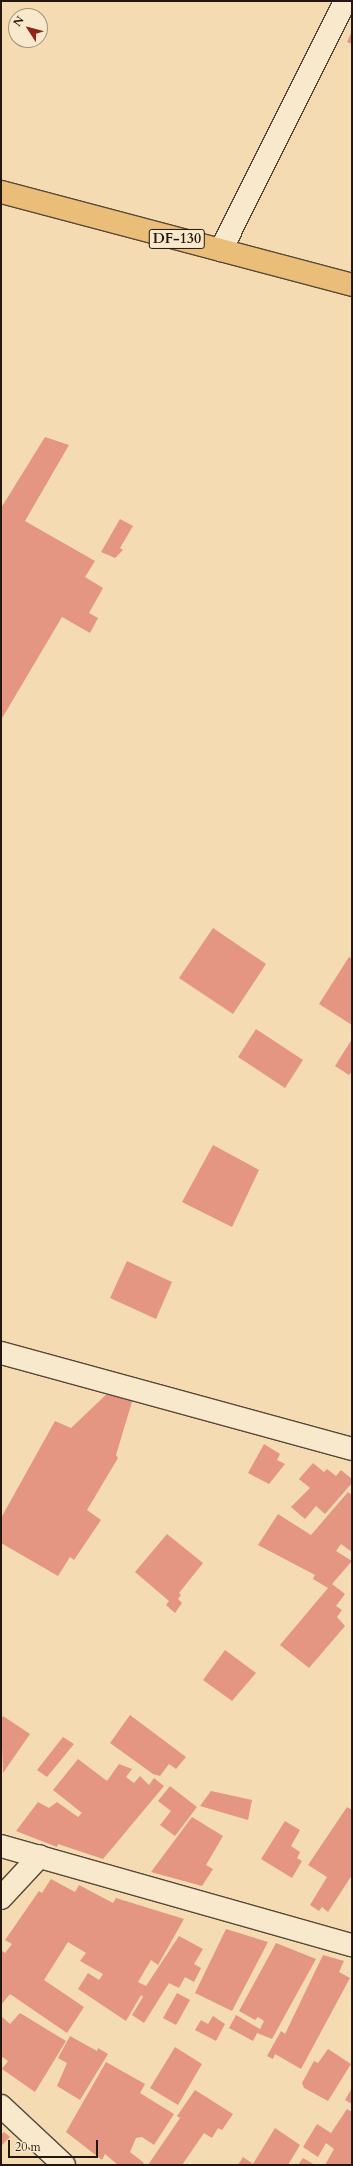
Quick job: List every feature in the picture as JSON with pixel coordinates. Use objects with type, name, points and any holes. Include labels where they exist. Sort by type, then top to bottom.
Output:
[{"type":"main road","name":"DF-130","points":[[1,192],[352,285]]},
{"type":"street","points":[[221,250],[345,1]]},
{"type":"street","points":[[1,1353],[352,1449]]},
{"type":"street","points":[[1,1846],[352,1945]]},
{"type":"street","points":[[1,1898],[40,1856]]},
{"type":"street","points":[[1,2106],[64,2165]]},
{"type":"building","points":[[352,31],[352,44],[347,42]]},
{"type":"building","points":[[45,437],[69,445],[25,521],[95,561],[85,577],[103,588],[89,613],[98,618],[90,633],[62,617],[1,720],[1,508]]},
{"type":"building","points":[[120,519],[133,526],[120,548],[123,550],[115,558],[101,552]]},
{"type":"building","points":[[213,928],[266,964],[233,1014],[179,978]]},
{"type":"building","points":[[349,957],[352,959],[352,1025],[319,1004]]},
{"type":"building","points":[[256,1029],[303,1060],[285,1088],[238,1057]]},
{"type":"building","points":[[352,1039],[352,1071],[349,1075],[335,1066]]},
{"type":"building","points":[[213,1145],[259,1170],[232,1227],[182,1202]]},
{"type":"building","points":[[127,1261],[172,1282],[156,1319],[110,1298]]},
{"type":"building","points":[[111,1390],[134,1395],[116,1455],[118,1458],[87,1510],[101,1520],[74,1560],[70,1557],[58,1576],[1,1543],[1,1518],[55,1421],[71,1428]]},
{"type":"building","points":[[264,1444],[280,1454],[277,1460],[285,1464],[269,1484],[248,1473]]},
{"type":"building","points":[[313,1463],[324,1472],[327,1469],[336,1476],[341,1470],[352,1479],[352,1483],[325,1514],[316,1506],[305,1519],[291,1507],[310,1488],[299,1479]]},
{"type":"building","points":[[348,1492],[352,1495],[352,1552],[341,1544],[336,1551],[352,1561],[332,1584],[345,1594],[336,1606],[342,1610],[337,1617],[345,1626],[309,1668],[280,1645],[328,1588],[313,1579],[315,1575],[258,1545],[278,1514],[311,1535]]},
{"type":"building","points":[[167,1534],[203,1563],[179,1593],[181,1595],[178,1599],[182,1603],[175,1613],[166,1605],[169,1601],[135,1572]]},
{"type":"building","points":[[225,1650],[256,1673],[232,1701],[203,1680]]},
{"type":"building","points":[[130,1715],[186,1757],[176,1769],[169,1764],[160,1776],[153,1774],[110,1743]]},
{"type":"building","points":[[3,1716],[30,1734],[3,1773],[1,1720]]},
{"type":"building","points":[[63,1737],[74,1744],[47,1777],[37,1770]]},
{"type":"building","points":[[78,1759],[107,1781],[119,1764],[132,1769],[126,1777],[134,1783],[140,1776],[149,1785],[154,1778],[164,1786],[103,1859],[58,1844],[57,1847],[16,1831],[38,1802],[49,1808],[57,1802],[78,1817],[82,1813],[53,1790]]},
{"type":"building","points":[[170,1786],[197,1807],[175,1836],[160,1825],[171,1811],[158,1801]]},
{"type":"building","points":[[211,1791],[252,1800],[248,1820],[200,1806]]},
{"type":"building","points":[[347,1807],[352,1810],[352,1875],[328,1912],[322,1907],[319,1911],[310,1905],[327,1877],[308,1865]]},
{"type":"building","points":[[192,1817],[223,1836],[206,1865],[213,1869],[202,1886],[151,1872]]},
{"type":"building","points":[[285,1821],[300,1830],[291,1846],[300,1852],[297,1858],[302,1861],[292,1878],[261,1859]]},
{"type":"building","points":[[51,1879],[75,1892],[79,1885],[113,1903],[116,1898],[184,1919],[158,1965],[151,1960],[138,1982],[146,1986],[179,1936],[203,1949],[194,1964],[201,1968],[194,1982],[185,1977],[179,1988],[169,1983],[144,2023],[132,2015],[143,1997],[141,1995],[126,2021],[78,1989],[88,1973],[99,1980],[103,1974],[80,1961],[86,1953],[68,1942],[44,1980],[84,2007],[67,2033],[10,1994],[1,2005],[1,1950],[5,1953],[12,1944],[5,1940],[39,1891],[42,1893]]},
{"type":"building","points":[[226,1929],[268,1942],[232,2011],[195,1993]]},
{"type":"building","points":[[276,1943],[316,1959],[272,2039],[257,2033],[253,2041],[229,2028],[236,2015],[260,2029],[264,2021],[258,2017],[255,2020],[239,2011]]},
{"type":"building","points":[[323,1955],[344,1961],[339,1972],[350,1978],[301,2069],[275,2054],[273,2059],[267,2056],[281,2031],[285,2034]]},
{"type":"building","points":[[177,1993],[190,2000],[176,2025],[163,2018]]},
{"type":"building","points":[[20,2013],[66,2041],[35,2092],[2,2069],[8,2061],[1,2056],[1,2016],[10,2024]]},
{"type":"building","points":[[213,2016],[225,2024],[216,2041],[195,2030],[201,2020],[208,2024]]},
{"type":"building","points":[[70,2036],[97,2051],[98,2048],[108,2054],[80,2100],[57,2086],[67,2063],[58,2058]]},
{"type":"building","points":[[175,2047],[202,2064],[178,2105],[150,2088]]},
{"type":"building","points":[[328,2049],[351,2064],[328,2101],[304,2088],[302,2083],[314,2061],[318,2063]]},
{"type":"building","points":[[106,2062],[145,2084],[140,2093],[174,2114],[154,2145],[142,2137],[136,2138],[130,2152],[144,2163],[142,2165],[118,2165],[105,2154],[102,2160],[66,2132]]},
{"type":"building","points":[[352,2088],[352,2104],[345,2100]]},
{"type":"building","points":[[195,2090],[233,2114],[222,2130],[218,2128],[212,2138],[204,2133],[182,2165],[148,2165],[180,2118],[177,2116]]},
{"type":"building","points":[[347,2109],[352,2112],[352,2165],[325,2165],[334,2149],[326,2143],[318,2157],[303,2147],[317,2124],[331,2133]]},
{"type":"building","points":[[275,2128],[300,2145],[288,2165],[238,2165],[243,2157],[253,2164]]},
{"type":"building","points":[[4,2132],[10,2137],[1,2146],[1,2135]]},
{"type":"building","points":[[303,2158],[315,2165],[298,2165]]}]
